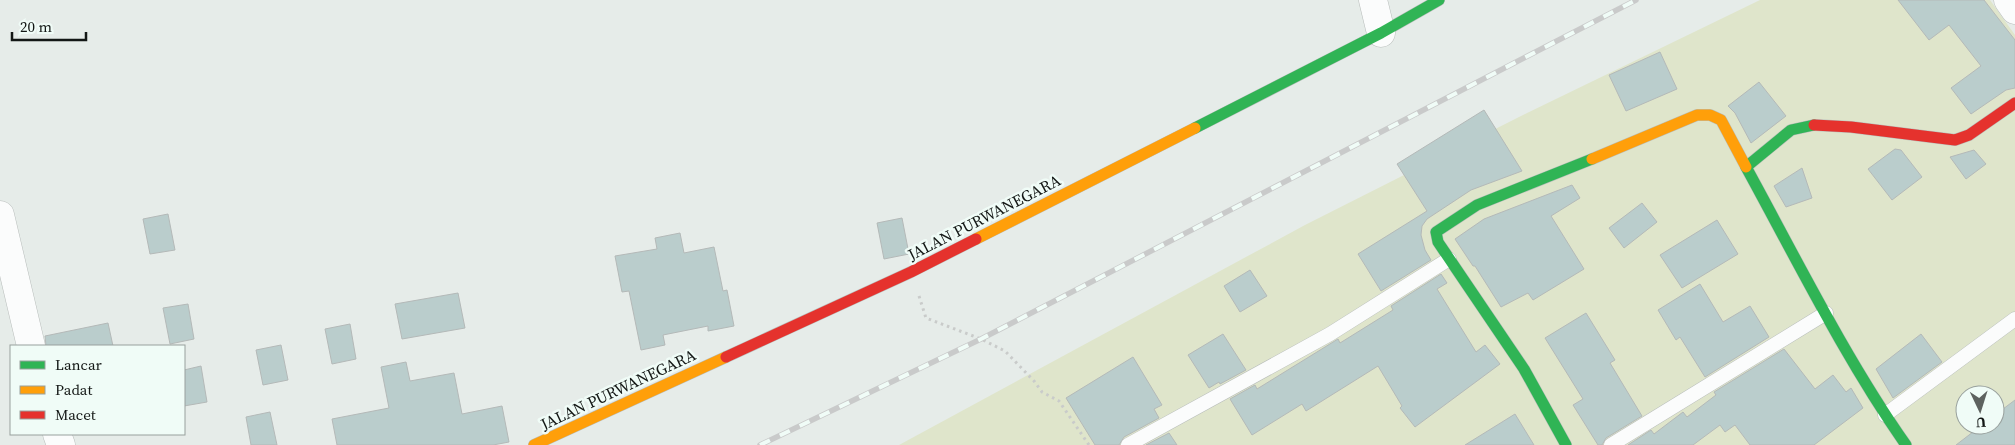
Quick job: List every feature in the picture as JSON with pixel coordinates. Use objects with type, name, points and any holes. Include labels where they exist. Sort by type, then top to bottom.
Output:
[{"type":"street","points":[[1373,0],[1382,33]]},
{"type":"street","name":"JALAN PURWANEGARA","points":[[534,445],[911,272],[1382,33],[1439,0]]},
{"type":"street","points":[[2008,0],[2015,10]]},
{"type":"street","points":[[1746,167],[1791,130],[1810,125],[1851,127],[1955,140],[1969,135],[2015,103]]},
{"type":"street","points":[[1566,445],[1524,369],[1436,239],[1436,232],[1478,206],[1697,115],[1710,116],[1721,120],[1826,313],[1885,416],[1906,445]]},
{"type":"street","points":[[0,215],[31,345]]},
{"type":"lane","points":[[1128,445],[1330,334],[1449,259]]},
{"type":"lane","points":[[1611,445],[1826,313]]},
{"type":"lane","points":[[1885,416],[2015,319]]},
{"type":"path","points":[[911,272],[926,318],[981,338],[1005,351],[1042,392],[1060,401],[1089,445]]},
{"type":"green space","points":[[1760,0],[1990,0],[2015,35],[2015,445],[899,445],[1305,225],[1521,116]]},
{"type":"building","points":[[1898,0],[1984,0],[2015,40],[2015,88],[2006,90],[1971,114],[1951,88],[1981,66],[1949,25],[1929,40]]},
{"type":"building","points":[[1660,52],[1677,89],[1626,111],[1609,75]]},
{"type":"building","points":[[1759,82],[1786,116],[1751,143],[1735,113],[1728,106]]},
{"type":"building","points":[[1484,110],[1522,171],[1471,190],[1427,219],[1422,226],[1421,235],[1425,250],[1431,260],[1381,291],[1358,254],[1427,211],[1397,164]]},
{"type":"building","points":[[1895,149],[1901,150],[1922,177],[1892,200],[1868,169]]},
{"type":"building","points":[[1974,150],[1986,164],[1966,179],[1950,157]]},
{"type":"building","points":[[1802,168],[1812,198],[1786,207],[1774,186]]},
{"type":"building","points":[[1572,185],[1580,198],[1551,216],[1584,269],[1533,300],[1528,293],[1501,307],[1455,239],[1484,219]]},
{"type":"building","points":[[1642,203],[1657,222],[1624,248],[1609,228]]},
{"type":"building","points":[[168,214],[175,250],[150,254],[143,219]]},
{"type":"building","points":[[902,218],[909,254],[884,259],[877,223]]},
{"type":"building","points":[[1717,220],[1738,254],[1682,288],[1660,255]]},
{"type":"building","points":[[680,233],[684,253],[714,247],[723,291],[727,290],[734,326],[708,331],[708,326],[663,335],[665,345],[641,350],[629,291],[622,292],[615,256],[657,249],[655,238]]},
{"type":"building","points":[[1250,270],[1267,296],[1240,312],[1224,286]]},
{"type":"building","points":[[1441,274],[1447,283],[1437,289],[1476,352],[1485,345],[1500,364],[1415,427],[1400,408],[1402,406],[1378,366],[1306,411],[1302,404],[1252,435],[1230,399],[1255,385],[1257,389],[1338,339],[1340,343],[1393,310],[1391,306]]},
{"type":"building","points":[[1700,284],[1723,322],[1750,306],[1769,337],[1705,377],[1680,337],[1676,340],[1658,310]]},
{"type":"building","points":[[458,293],[465,328],[402,339],[395,304]]},
{"type":"building","points":[[188,304],[194,339],[170,344],[163,308]]},
{"type":"building","points":[[1586,313],[1615,360],[1610,363],[1642,416],[1606,438],[1602,445],[1598,445],[1573,405],[1583,399],[1545,338]]},
{"type":"building","points":[[108,323],[113,345],[46,345],[45,336]]},
{"type":"building","points":[[350,324],[356,359],[332,364],[325,329]]},
{"type":"building","points":[[1223,334],[1246,370],[1209,388],[1188,355]]},
{"type":"building","points":[[1921,334],[1942,362],[1893,398],[1876,369]]},
{"type":"building","points":[[281,345],[288,380],[263,385],[256,350]]},
{"type":"building","points":[[1784,349],[1815,389],[1833,375],[1846,392],[1851,388],[1863,408],[1814,445],[1750,445],[1735,425],[1725,432],[1720,425],[1693,445],[1628,445],[1651,430],[1654,434],[1683,412],[1687,417],[1716,395],[1714,392]]},
{"type":"building","points":[[1133,357],[1162,405],[1154,409],[1159,418],[1124,437],[1119,445],[1095,445],[1066,398]]},
{"type":"building","points":[[406,362],[410,381],[454,373],[462,414],[502,406],[509,442],[493,445],[337,445],[332,419],[389,408],[381,367]]},
{"type":"building","points":[[201,366],[207,402],[185,406],[185,370]]},
{"type":"building","points":[[2015,400],[2015,445],[1956,445],[1969,435],[2005,435],[2005,408]]},
{"type":"building","points":[[270,412],[277,445],[251,445],[246,417]]},
{"type":"building","points":[[1515,414],[1534,445],[1465,445]]},
{"type":"building","points":[[1169,433],[1177,445],[1146,445]]},
{"type":"railway","points":[[760,445],[981,339],[1636,0]]},
{"type":"traffic: fast","points":[[1195,128],[1381,33],[1439,0]]},
{"type":"traffic: fast","points":[[1814,125],[1791,130],[1746,167],[1862,378],[1906,445]]},
{"type":"traffic: fast","points":[[1566,445],[1524,369],[1438,242],[1436,232],[1477,205],[1592,159]]},
{"type":"traffic: slow","points":[[1592,159],[1697,115],[1710,115],[1721,120],[1746,167]]},
{"type":"traffic: slow","points":[[976,239],[1195,128]]},
{"type":"traffic: slow","points":[[534,445],[726,357]]},
{"type":"traffic: jam","points":[[1814,125],[1851,127],[1955,140],[1969,135],[2015,103]]},
{"type":"traffic: jam","points":[[726,357],[911,272],[976,239]]}]
